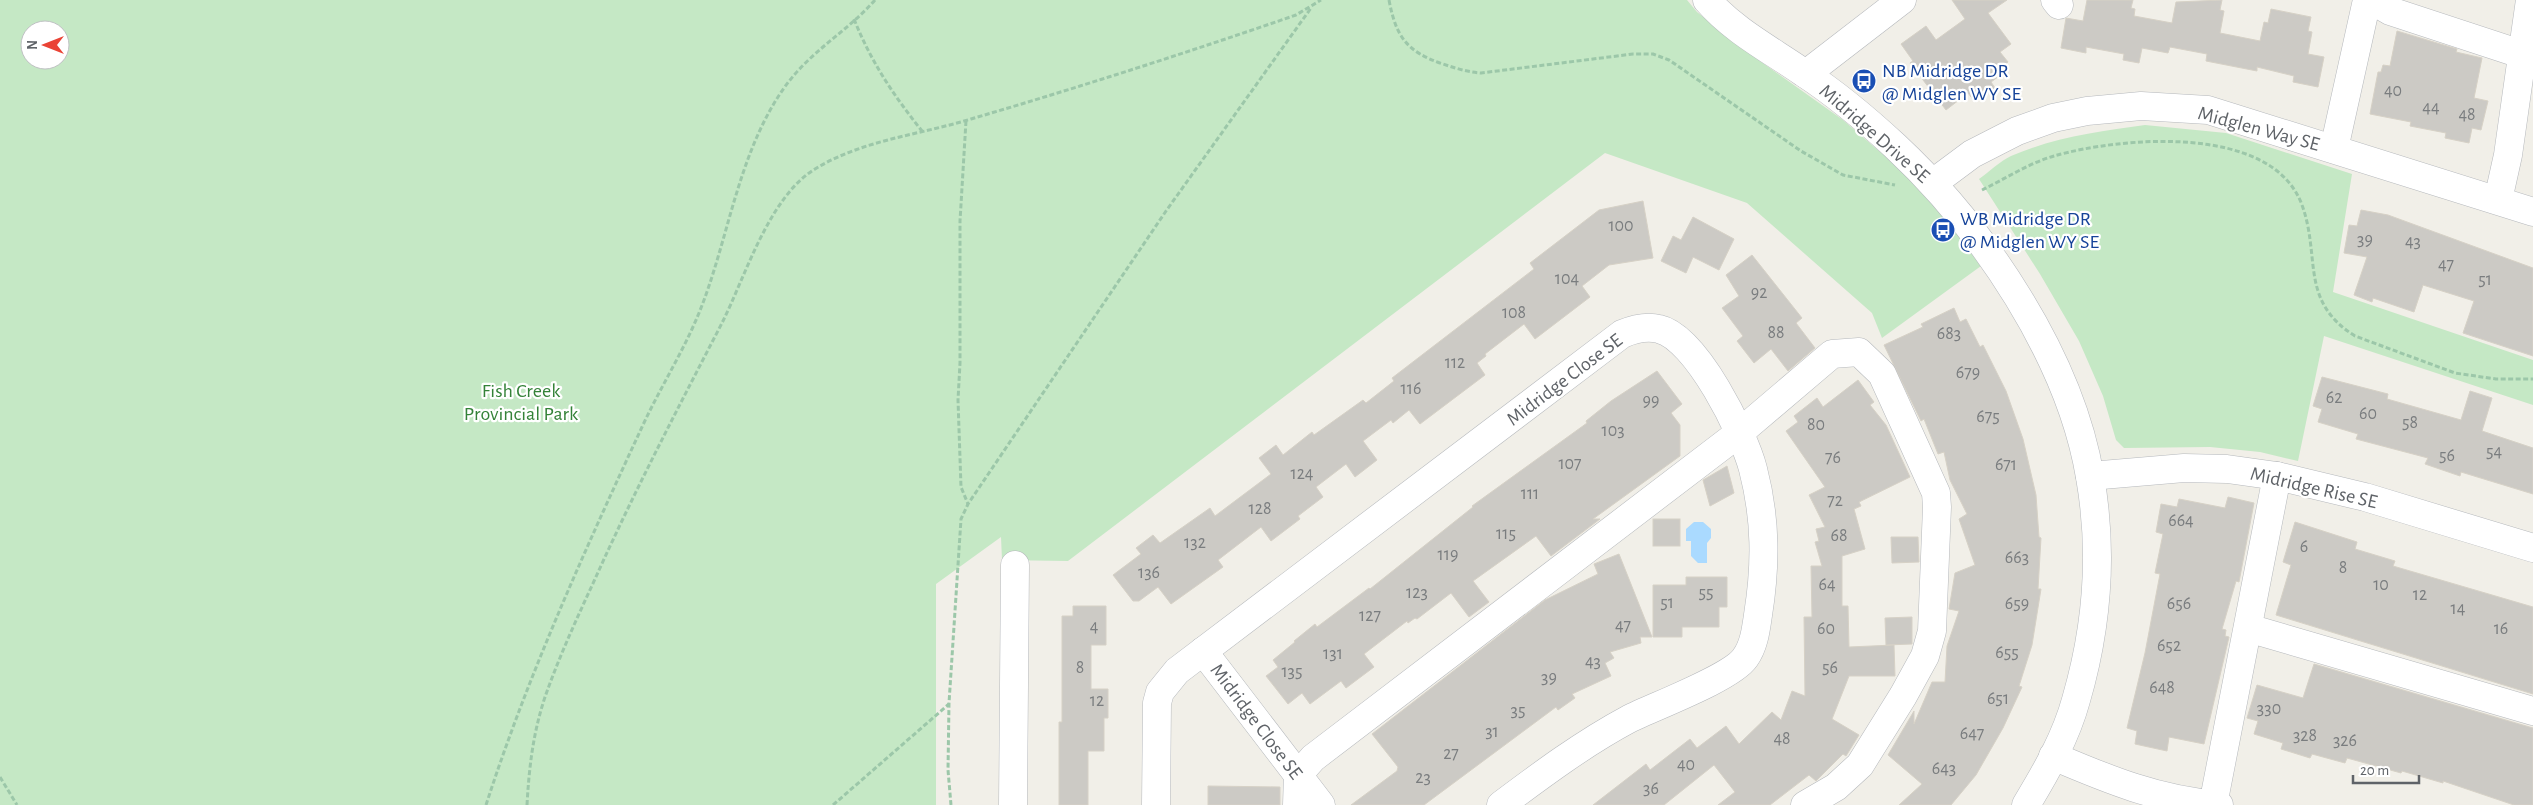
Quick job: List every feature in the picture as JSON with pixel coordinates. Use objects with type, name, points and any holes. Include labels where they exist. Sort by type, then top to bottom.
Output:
[{"type":"street","name":"Midridge Drive SE","points":[[1707,0],[1738,30],[1806,74],[1870,123],[1933,183],[1989,254],[2016,295],[2046,349],[2072,412],[2090,476],[2096,531],[2094,615],[2087,658],[2076,701],[2053,756],[2026,805]]},
{"type":"street","points":[[1806,74],[1902,0]]},
{"type":"street","points":[[2334,148],[2367,0]]},
{"type":"street","points":[[2371,0],[2390,11],[2528,56]]},
{"type":"street","points":[[2498,200],[2528,56],[2530,0]]},
{"type":"street","name":"Midglen Way SE","points":[[1933,183],[1972,154],[2017,131],[2053,118],[2087,110],[2141,106],[2208,110],[2533,212]]},
{"type":"street","name":"Midridge Close SE","points":[[1321,805],[1203,650],[1622,334],[1634,329],[1659,328],[1678,338],[1691,351],[1725,404],[1753,468],[1760,508],[1765,567],[1754,636],[1747,656],[1740,665],[1724,675],[1628,720],[1583,747],[1506,803]]},
{"type":"street","points":[[1297,805],[1298,775],[1313,758],[1739,433],[1832,354],[1859,352],[1882,374],[1936,493],[1932,631],[1925,656],[1903,696],[1860,765],[1836,787],[1806,805]]},
{"type":"street","name":"Midridge Rise SE","points":[[2090,476],[2184,468],[2227,469],[2278,476],[2365,497],[2533,548]]},
{"type":"street","points":[[2214,805],[2278,476]]},
{"type":"street","points":[[1013,805],[1015,565]]},
{"type":"street","points":[[2248,628],[2533,711]]},
{"type":"street","points":[[1156,805],[1156,718],[1160,692],[1177,671],[1203,650]]},
{"type":"street","points":[[2053,756],[2135,790],[2174,800],[2220,805]]},
{"type":"path","points":[[486,805],[546,644],[570,587],[658,393],[699,313],[744,169],[769,112],[802,66],[875,0]]},
{"type":"path","points":[[527,805],[536,725],[557,665],[613,539],[657,448],[737,294],[782,199],[799,180],[847,151],[966,121],[1265,26],[1296,15],[1321,0]]},
{"type":"path","points":[[1389,0],[1394,24],[1407,45],[1420,56],[1436,62],[1481,73],[1633,54],[1653,54],[1679,66],[1801,151],[1843,175],[1895,185]]},
{"type":"path","points":[[951,805],[948,770],[949,703],[961,519],[968,504],[1160,219],[1312,7]]},
{"type":"path","points":[[854,19],[874,64],[895,98],[922,131]]},
{"type":"path","points":[[966,121],[960,221],[960,363],[958,400],[961,486],[968,504]]},
{"type":"path","points":[[1982,190],[2051,156],[2083,148],[2118,143],[2192,143],[2247,154],[2269,164],[2283,175],[2293,188],[2306,219],[2318,295],[2331,317],[2342,328],[2355,336],[2455,373],[2496,379],[2533,379]]},
{"type":"path","points":[[833,805],[949,703]]},
{"type":"path","points":[[0,777],[17,805]]},
{"type":"green space","name":"Fish Creek Provincial Park","points":[[0,0],[1687,0],[1697,12],[1760,61],[1843,120],[1893,163],[1928,195],[1981,266],[1882,338],[1872,313],[1747,203],[1605,153],[1068,561],[1002,560],[1001,537],[936,584],[936,805],[0,805]]},
{"type":"green space","points":[[2145,125],[2226,133],[2352,174],[2333,292],[2533,360],[2533,405],[2324,336],[2298,461],[2260,452],[2210,447],[2124,448],[2116,440],[2103,396],[2079,341],[2040,274],[1979,179],[2007,158],[2043,144]]},
{"type":"water","points":[[1694,522],[1703,522],[1711,529],[1711,538],[1707,543],[1707,563],[1698,563],[1691,556],[1691,541],[1686,541],[1686,529]]},
{"type":"building","points":[[1952,0],[2007,0],[1988,13],[2011,44],[2000,52],[2008,62],[2003,66],[2006,71],[1991,82],[1995,88],[1975,102],[1968,93],[1946,110],[1910,63],[1913,61],[1901,44],[1926,26],[1936,40],[1965,19]]},
{"type":"building","points":[[2087,0],[2133,0],[2131,8],[2135,9],[2134,16],[2172,23],[2176,2],[2222,0],[2220,10],[2224,11],[2220,33],[2260,41],[2264,22],[2268,23],[2271,9],[2311,17],[2308,31],[2312,32],[2308,54],[2324,57],[2318,87],[2293,82],[2294,76],[2257,67],[2257,71],[2206,61],[2207,54],[2170,47],[2168,53],[2142,48],[2139,63],[2123,60],[2124,54],[2086,47],[2086,53],[2061,48],[2066,18],[2083,21]]},
{"type":"building","points":[[2397,31],[2457,49],[2456,52],[2482,58],[2474,98],[2488,101],[2481,130],[2472,128],[2469,143],[2445,138],[2446,133],[2410,126],[2411,122],[2370,114],[2378,72],[2381,72],[2383,65],[2390,66]]},
{"type":"building","points":[[1643,201],[1653,258],[1609,265],[1582,286],[1590,297],[1535,339],[1524,324],[1485,354],[1486,356],[1477,363],[1485,375],[1420,424],[1409,410],[1393,423],[1391,420],[1363,441],[1377,460],[1355,477],[1346,464],[1316,487],[1323,497],[1298,516],[1300,519],[1271,541],[1261,527],[1218,560],[1223,567],[1171,604],[1158,587],[1139,601],[1133,601],[1113,575],[1141,554],[1136,548],[1153,535],[1160,543],[1210,508],[1215,516],[1271,474],[1259,458],[1276,445],[1283,455],[1312,432],[1314,435],[1363,400],[1366,403],[1394,381],[1392,378],[1534,269],[1530,263],[1599,210]]},
{"type":"building","points":[[2361,210],[2388,215],[2533,268],[2533,356],[2463,333],[2474,301],[2423,285],[2414,312],[2373,298],[2372,302],[2354,295],[2367,257],[2344,253],[2349,225],[2357,226]]},
{"type":"building","points":[[1693,217],[1734,239],[1719,270],[1693,257],[1686,273],[1661,261],[1673,236],[1681,240]]},
{"type":"building","points":[[1752,255],[1802,318],[1796,323],[1815,348],[1788,371],[1771,349],[1754,363],[1737,341],[1743,336],[1722,308],[1739,296],[1726,275]]},
{"type":"building","points":[[1954,308],[1960,322],[1966,319],[1980,347],[1983,345],[2006,391],[2023,439],[2036,495],[2039,537],[2041,538],[2038,589],[2041,589],[2032,645],[2019,686],[2022,687],[2003,728],[1976,775],[1951,805],[1899,805],[1922,784],[1888,755],[1914,711],[1914,724],[1932,682],[1945,682],[1947,646],[1959,611],[1949,609],[1955,573],[1975,565],[1959,519],[1967,514],[1950,480],[1944,452],[1938,454],[1924,419],[1921,421],[1884,345],[1923,327],[1921,324]]},
{"type":"building","points":[[1657,371],[1682,404],[1671,413],[1680,425],[1680,456],[1593,519],[1600,519],[1551,556],[1536,536],[1473,581],[1489,602],[1469,617],[1451,593],[1417,619],[1415,618],[1408,623],[1407,621],[1364,654],[1374,667],[1346,688],[1341,681],[1310,704],[1302,693],[1288,704],[1266,676],[1278,667],[1273,660],[1294,641],[1315,624],[1317,627],[1370,589],[1472,506],[1587,423],[1586,421],[1611,401]]},
{"type":"building","points":[[2322,377],[2388,394],[2387,399],[2461,420],[2470,391],[2492,398],[2482,431],[2533,448],[2533,494],[2461,472],[2460,476],[2425,464],[2428,458],[2356,439],[2358,434],[2318,422],[2322,409],[2313,406]]},
{"type":"building","points":[[1858,380],[1874,402],[1870,405],[1886,425],[1910,477],[1859,502],[1861,506],[1854,509],[1865,549],[1842,556],[1842,606],[1848,606],[1849,647],[1894,645],[1895,676],[1849,676],[1832,719],[1859,735],[1846,756],[1843,754],[1816,781],[1809,775],[1770,805],[1718,805],[1735,792],[1714,765],[1664,805],[1593,805],[1646,764],[1650,770],[1690,739],[1697,748],[1726,726],[1739,744],[1772,712],[1781,720],[1792,691],[1805,696],[1804,617],[1812,617],[1811,566],[1822,566],[1815,542],[1819,541],[1816,529],[1825,527],[1809,495],[1825,487],[1786,431],[1798,422],[1794,416],[1817,398],[1823,407]]},
{"type":"building","points":[[1727,466],[1734,493],[1710,506],[1703,480]]},
{"type":"building","points":[[2228,497],[2254,503],[2239,582],[2236,581],[2222,629],[2226,630],[2225,636],[2229,637],[2204,744],[2169,737],[2167,751],[2135,744],[2137,731],[2127,728],[2145,653],[2160,574],[2155,573],[2163,534],[2156,532],[2161,504],[2177,507],[2179,499],[2225,508]]},
{"type":"building","points":[[1653,519],[1680,519],[1680,546],[1653,546]]},
{"type":"building","points":[[2295,522],[2357,542],[2355,549],[2395,561],[2393,566],[2533,607],[2533,694],[2276,615],[2291,565],[2283,562]]},
{"type":"building","points":[[1891,537],[1918,537],[1919,562],[1892,563]]},
{"type":"building","points":[[1619,554],[1652,637],[1640,637],[1641,643],[1610,652],[1614,658],[1605,663],[1611,676],[1572,694],[1575,698],[1558,710],[1556,707],[1424,805],[1351,805],[1397,771],[1398,767],[1372,734],[1545,600],[1598,574],[1594,564]]},
{"type":"building","points":[[1686,577],[1727,577],[1727,607],[1719,607],[1719,627],[1682,627],[1682,637],[1653,637],[1653,585],[1686,585]]},
{"type":"building","points":[[1073,606],[1106,606],[1106,645],[1091,645],[1091,689],[1108,689],[1108,718],[1104,718],[1104,751],[1088,751],[1088,805],[1059,805],[1059,722],[1062,722],[1062,616],[1073,616]]},
{"type":"building","points":[[1912,617],[1912,644],[1886,645],[1885,618]]},
{"type":"building","points":[[2314,664],[2533,728],[2533,805],[2514,805],[2443,781],[2443,783],[2402,771],[2401,773],[2347,758],[2345,763],[2312,754],[2310,758],[2281,749],[2283,743],[2254,734],[2258,721],[2247,718],[2257,685],[2303,698]]},
{"type":"building","points":[[1208,786],[1280,787],[1280,805],[1208,805]]},
{"type":"place","name":"NB Midridge DR @ Midglen WY SE","points":[[1864,81]]},
{"type":"place","name":"WB Midridge DR @ Midglen WY SE","points":[[1943,230]]}]
